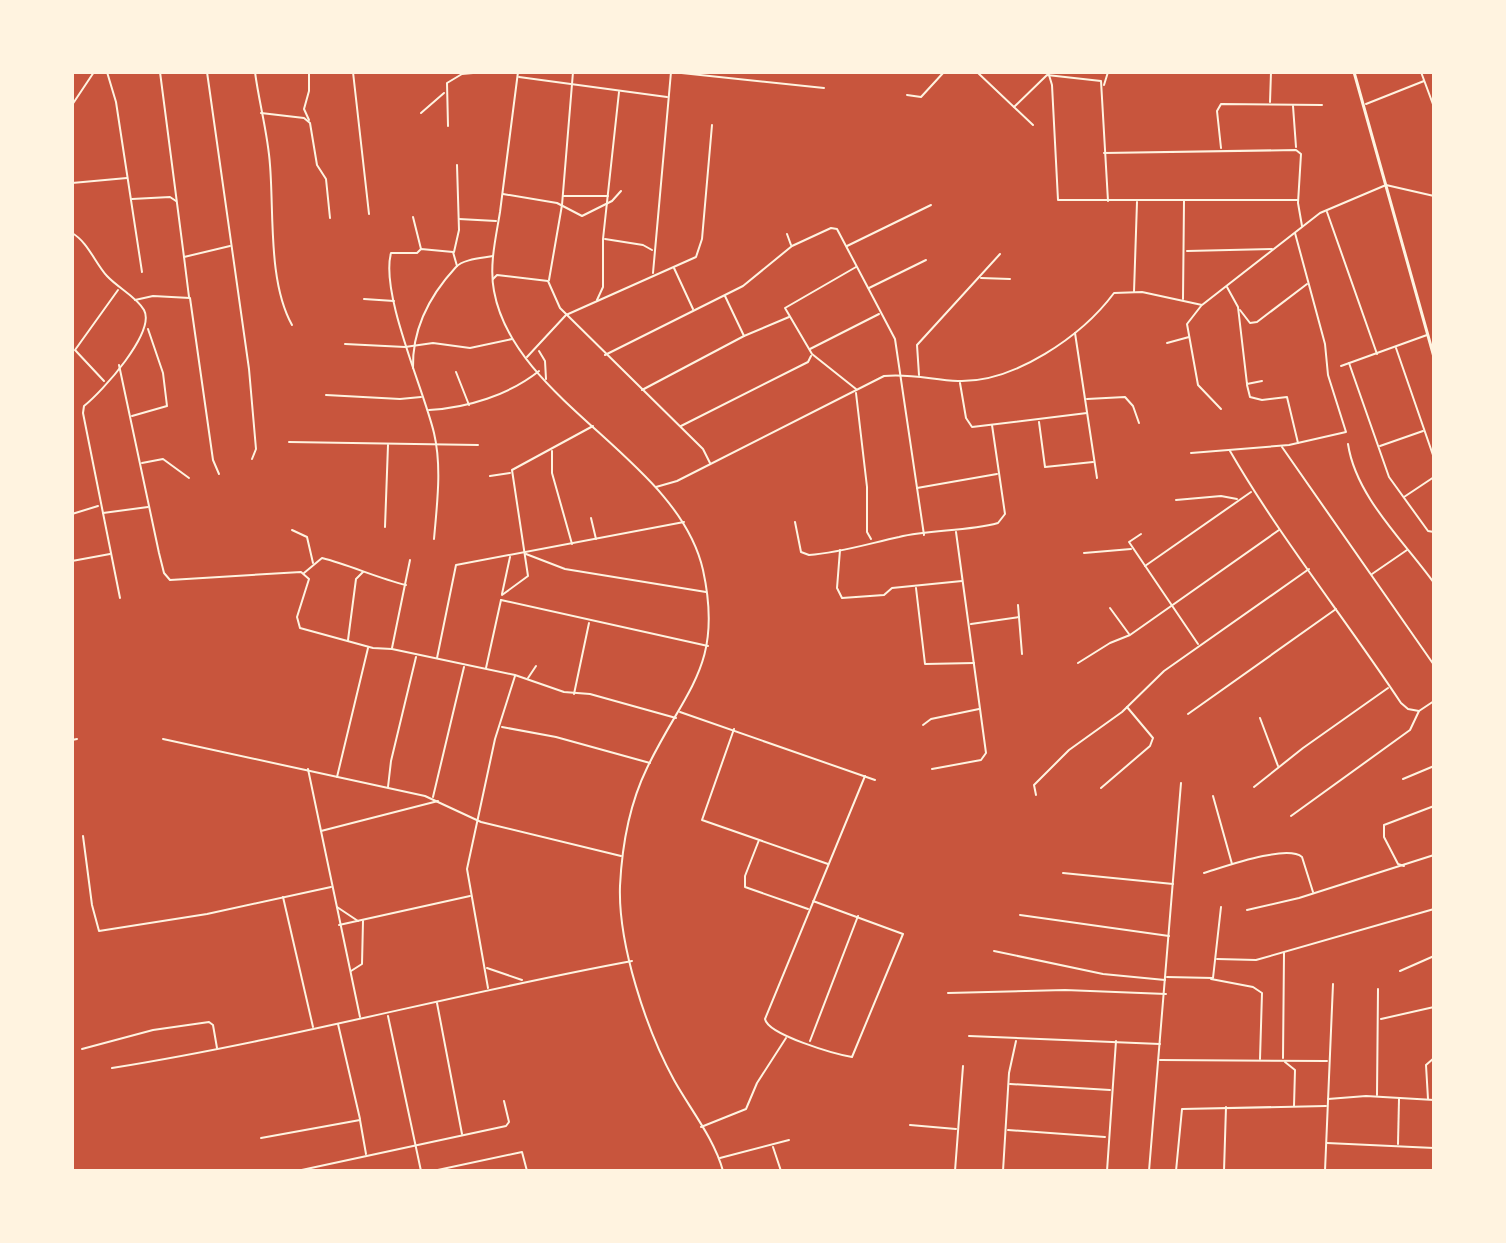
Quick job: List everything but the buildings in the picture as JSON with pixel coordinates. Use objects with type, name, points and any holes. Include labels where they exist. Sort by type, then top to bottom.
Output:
[{"type":"main road","points":[[1354,72],[1434,357]]},
{"type":"street","points":[[72,105],[94,72]]},
{"type":"street","points":[[107,72],[116,102],[142,272]]},
{"type":"street","points":[[160,72],[213,460],[219,474]]},
{"type":"street","points":[[207,72],[254,411],[256,455],[252,459]]},
{"type":"street","points":[[255,72],[270,159],[276,270],[284,311],[292,325]]},
{"type":"street","points":[[309,72],[309,91],[304,109],[317,165],[326,179],[330,218]]},
{"type":"street","points":[[353,72],[369,214]]},
{"type":"street","points":[[448,126],[447,83],[460,75],[484,72]]},
{"type":"street","points":[[573,72],[562,205],[548,281],[566,315],[703,449],[711,464]]},
{"type":"street","points":[[653,273],[671,72],[720,74],[824,88]]},
{"type":"street","points":[[907,95],[921,97],[944,72]]},
{"type":"street","points":[[1108,72],[1104,86],[1108,202]]},
{"type":"street","points":[[1270,102],[1271,72]]},
{"type":"street","points":[[1421,72],[1434,107]]},
{"type":"street","points":[[980,73],[1033,125]]},
{"type":"street","points":[[668,98],[572,86],[518,74],[493,279],[498,309],[527,357],[654,488],[684,522],[695,542],[707,592],[708,646],[696,684],[650,763],[637,792],[623,856],[620,890],[632,961],[650,1025],[672,1077],[719,1158],[723,1171]]},
{"type":"street","points":[[1014,107],[1038,80],[1049,75],[1095,78],[1104,86]]},
{"type":"street","points":[[1049,75],[1052,85],[1056,199],[1076,203],[1298,200]]},
{"type":"street","points":[[1365,105],[1424,81]]},
{"type":"street","points":[[421,113],[445,92]]},
{"type":"street","points":[[597,301],[603,287],[603,239],[619,92]]},
{"type":"street","points":[[1221,151],[1217,111],[1221,104],[1270,102],[1322,105]]},
{"type":"street","points":[[1292,105],[1296,150]]},
{"type":"street","points":[[260,113],[309,122]]},
{"type":"street","points":[[527,357],[538,350],[566,315],[696,257],[702,239],[712,125]]},
{"type":"street","points":[[1104,153],[1296,150],[1301,154],[1298,200],[1302,227]]},
{"type":"street","points":[[434,539],[436,446],[405,347],[389,274],[391,253],[417,253],[421,249],[457,250],[457,165]]},
{"type":"street","points":[[72,183],[128,177]]},
{"type":"street","points":[[1221,409],[1198,385],[1188,321],[1202,305],[1326,211],[1386,185],[1434,196]]},
{"type":"street","points":[[502,194],[562,205],[582,216],[608,203],[621,191]]},
{"type":"street","points":[[562,196],[608,196]]},
{"type":"street","points":[[131,199],[170,197],[176,201]]},
{"type":"street","points":[[1183,299],[1184,200]]},
{"type":"street","points":[[1134,292],[1137,201]]},
{"type":"street","points":[[846,247],[931,205]]},
{"type":"street","points":[[1332,218],[1333,208]]},
{"type":"street","points":[[1326,211],[1332,218],[1377,354]]},
{"type":"street","points":[[413,217],[421,249]]},
{"type":"street","points":[[458,218],[498,221]]},
{"type":"street","points":[[605,355],[725,295],[751,280],[792,246],[833,228],[840,232],[895,339],[924,535]]},
{"type":"street","points":[[1191,453],[1282,446],[1346,432],[1295,232]]},
{"type":"street","points":[[72,233],[82,240],[119,289],[146,312],[167,406],[131,416]]},
{"type":"street","points":[[787,234],[792,246]]},
{"type":"street","points":[[603,239],[643,245],[653,250]]},
{"type":"street","points":[[184,257],[230,246]]},
{"type":"street","points":[[1185,251],[1273,249]]},
{"type":"street","points":[[453,252],[457,266]]},
{"type":"street","points":[[919,376],[917,345],[949,306],[979,279],[1000,254]]},
{"type":"street","points":[[413,370],[412,345],[431,297],[457,266],[494,255]]},
{"type":"street","points":[[867,288],[926,260]]},
{"type":"street","points":[[857,266],[787,305],[812,354],[856,391],[867,487],[867,532],[874,541]]},
{"type":"street","points":[[674,267],[694,310]]},
{"type":"street","points":[[493,279],[497,275],[548,281]]},
{"type":"street","points":[[979,279],[1010,279]]},
{"type":"street","points":[[1227,287],[1250,323],[1257,322],[1308,284]]},
{"type":"street","points":[[105,382],[75,350],[119,289]]},
{"type":"street","points":[[654,488],[711,464],[884,376],[960,381],[1000,374],[1075,332],[1104,308],[1114,293],[1134,292],[1202,305]]},
{"type":"street","points":[[725,295],[744,336]]},
{"type":"street","points":[[134,299],[153,296],[190,298]]},
{"type":"street","points":[[364,299],[395,301]]},
{"type":"street","points":[[1238,307],[1250,397],[1255,400],[1287,397],[1298,443]]},
{"type":"street","points":[[809,349],[880,313]]},
{"type":"street","points":[[641,391],[744,336],[790,316]]},
{"type":"street","points":[[120,598],[99,506],[83,413],[141,341],[147,326]]},
{"type":"street","points":[[1075,332],[1097,478]]},
{"type":"street","points":[[1167,343],[1191,336]]},
{"type":"street","points":[[1341,366],[1428,337]]},
{"type":"street","points":[[345,344],[405,347],[433,343],[470,348],[513,338]]},
{"type":"street","points":[[1396,348],[1434,458]]},
{"type":"street","points":[[538,350],[545,361],[546,379]]},
{"type":"street","points":[[680,427],[808,362],[812,354]]},
{"type":"street","points":[[1349,363],[1389,477],[1428,531],[1434,532]]},
{"type":"street","points":[[119,365],[162,569],[170,580],[304,573],[318,559],[340,561],[363,572],[406,585]]},
{"type":"street","points":[[427,410],[469,405],[525,382],[539,371]]},
{"type":"street","points":[[456,372],[469,405]]},
{"type":"street","points":[[960,381],[969,425],[1087,413]]},
{"type":"street","points":[[1247,384],[1262,381]]},
{"type":"street","points":[[326,395],[397,399],[422,397]]},
{"type":"street","points":[[1086,399],[1125,397],[1133,406],[1139,423]]},
{"type":"street","points":[[1038,420],[1045,467],[1094,462]]},
{"type":"street","points":[[795,522],[803,554],[993,525],[1004,518],[992,425]]},
{"type":"street","points":[[502,595],[528,576],[512,473],[514,468],[593,426]]},
{"type":"street","points":[[1379,446],[1423,431]]},
{"type":"street","points":[[289,442],[478,445]]},
{"type":"street","points":[[1348,444],[1350,458],[1372,498],[1434,583]]},
{"type":"street","points":[[385,527],[388,445]]},
{"type":"street","points":[[1282,446],[1434,665]]},
{"type":"street","points":[[552,449],[552,473],[572,544]]},
{"type":"street","points":[[1230,451],[1253,491],[1390,687],[1405,707],[1419,711]]},
{"type":"street","points":[[141,464],[163,459],[189,478]]},
{"type":"street","points":[[490,476],[512,473]]},
{"type":"street","points":[[917,488],[998,474]]},
{"type":"street","points":[[1404,498],[1434,477]]},
{"type":"street","points":[[1144,566],[1253,491]]},
{"type":"street","points":[[1176,500],[1221,496],[1238,499]]},
{"type":"street","points":[[72,514],[99,506]]},
{"type":"street","points":[[102,513],[150,507]]},
{"type":"street","points":[[591,518],[596,539]]},
{"type":"street","points":[[437,659],[456,565],[684,522]]},
{"type":"street","points":[[292,530],[307,537],[313,564]]},
{"type":"street","points":[[1078,663],[1097,650],[1130,635],[1280,530]]},
{"type":"street","points":[[932,769],[984,758],[970,624],[956,531]]},
{"type":"street","points":[[1141,534],[1129,540],[1133,549],[1170,608],[1199,645]]},
{"type":"street","points":[[840,549],[839,597],[884,595],[892,588],[964,581]]},
{"type":"street","points":[[1084,553],[1133,549]]},
{"type":"street","points":[[1371,575],[1408,549]]},
{"type":"street","points":[[524,553],[565,569],[707,592]]},
{"type":"street","points":[[72,561],[111,554]]},
{"type":"street","points":[[486,671],[510,556]]},
{"type":"street","points":[[392,649],[410,560]]},
{"type":"street","points":[[1036,795],[1034,785],[1052,765],[1127,707],[1164,671],[1309,569]]},
{"type":"street","points":[[348,642],[356,579],[363,572]]},
{"type":"street","points":[[304,573],[309,579],[298,613],[299,627],[369,648],[392,649],[515,675],[574,694],[595,695],[676,718]]},
{"type":"street","points":[[916,587],[925,664],[974,663]]},
{"type":"street","points":[[501,600],[708,646]]},
{"type":"street","points":[[1018,605],[1022,654]]},
{"type":"street","points":[[1110,608],[1130,635]]},
{"type":"street","points":[[1188,714],[1336,609]]},
{"type":"street","points":[[970,624],[1019,617]]},
{"type":"street","points":[[574,694],[589,621]]},
{"type":"street","points":[[336,778],[369,648]]},
{"type":"street","points":[[388,789],[391,761],[416,656]]},
{"type":"street","points":[[433,799],[464,666]]},
{"type":"street","points":[[528,679],[536,666]]},
{"type":"street","points":[[489,989],[467,869],[508,689],[515,675]]},
{"type":"street","points":[[1254,787],[1390,687]]},
{"type":"street","points":[[1291,816],[1410,730],[1419,711],[1434,701]]},
{"type":"street","points":[[1101,788],[1150,746],[1153,738],[1127,707]]},
{"type":"street","points":[[923,725],[939,717],[980,709]]},
{"type":"street","points":[[680,712],[875,780]]},
{"type":"street","points":[[1260,718],[1278,768]]},
{"type":"street","points":[[501,727],[556,737],[650,763]]},
{"type":"street","points":[[734,729],[701,817],[705,822],[828,864]]},
{"type":"street","points":[[72,740],[77,739]]},
{"type":"street","points":[[163,739],[433,799],[478,821],[623,856]]},
{"type":"street","points":[[1403,779],[1434,766]]},
{"type":"street","points":[[308,769],[361,1019]]},
{"type":"street","points":[[339,774],[341,779]]},
{"type":"street","points":[[813,901],[900,930],[903,938],[853,1056],[786,1037],[769,1028],[765,1019],[809,910],[865,776]]},
{"type":"street","points":[[1149,1171],[1181,783]]},
{"type":"street","points":[[1213,796],[1232,864]]},
{"type":"street","points":[[320,831],[438,801]]},
{"type":"street","points":[[1404,866],[1398,864],[1384,837],[1384,825],[1434,806]]},
{"type":"street","points":[[83,836],[92,905],[99,931],[207,914],[331,887]]},
{"type":"street","points":[[751,837],[755,849]]},
{"type":"street","points":[[759,840],[745,887],[809,910]]},
{"type":"street","points":[[1204,873],[1282,852],[1298,853],[1313,893]]},
{"type":"street","points":[[1247,910],[1396,869],[1434,855]]},
{"type":"street","points":[[1396,869],[1398,864]]},
{"type":"street","points":[[1063,873],[1169,886],[1174,890]]},
{"type":"street","points":[[1169,886],[1175,883]]},
{"type":"street","points":[[339,925],[471,896]]},
{"type":"street","points":[[283,897],[313,1028]]},
{"type":"street","points":[[335,907],[360,920]]},
{"type":"street","points":[[1211,979],[1217,959],[1221,907]]},
{"type":"street","points":[[1217,959],[1251,961],[1434,909]]},
{"type":"street","points":[[810,1043],[859,915]]},
{"type":"street","points":[[1020,915],[1170,936]]},
{"type":"street","points":[[350,972],[362,964],[360,920]]},
{"type":"street","points":[[994,951],[1097,973],[1211,979],[1253,987],[1262,993],[1258,1054],[1261,1060]]},
{"type":"street","points":[[1284,952],[1284,1061]]},
{"type":"street","points":[[1400,971],[1434,956]]},
{"type":"street","points":[[112,1068],[218,1049],[388,1014],[513,983],[632,961]]},
{"type":"street","points":[[487,968],[523,981]]},
{"type":"street","points":[[512,976],[513,983]]},
{"type":"street","points":[[1325,1171],[1333,984]]},
{"type":"street","points":[[1377,1096],[1378,989]]},
{"type":"street","points":[[948,993],[1065,990],[1166,994]]},
{"type":"street","points":[[437,1002],[462,1135]]},
{"type":"street","points":[[1379,1020],[1434,1007]]},
{"type":"street","points":[[1379,1013],[1386,1018]]},
{"type":"street","points":[[388,1014],[421,1171]]},
{"type":"street","points":[[82,1049],[153,1030],[209,1022],[213,1025],[218,1049]]},
{"type":"street","points":[[338,1024],[366,1155]]},
{"type":"street","points":[[969,1036],[1160,1044]]},
{"type":"street","points":[[701,1127],[746,1109],[757,1083],[786,1037]]},
{"type":"street","points":[[1003,1171],[1016,1040]]},
{"type":"street","points":[[1107,1171],[1116,1041]]},
{"type":"street","points":[[1428,1100],[1426,1065],[1434,1058]]},
{"type":"street","points":[[1160,1060],[1329,1061]]},
{"type":"street","points":[[1284,1061],[1295,1070],[1294,1108]]},
{"type":"street","points":[[955,1171],[963,1066]]},
{"type":"street","points":[[1010,1084],[1111,1090]]},
{"type":"street","points":[[1327,1099],[1377,1096],[1434,1100]]},
{"type":"street","points":[[1398,1147],[1399,1098]]},
{"type":"street","points":[[297,1171],[508,1125],[504,1101]]},
{"type":"street","points":[[1224,1171],[1226,1106]]},
{"type":"street","points":[[1176,1171],[1182,1109],[1326,1106]]},
{"type":"street","points":[[261,1138],[360,1120]]},
{"type":"street","points":[[910,1125],[959,1129]]},
{"type":"street","points":[[1006,1130],[1107,1137]]},
{"type":"street","points":[[719,1158],[789,1140]]},
{"type":"street","points":[[1326,1143],[1434,1148]]},
{"type":"street","points":[[772,1146],[781,1171]]},
{"type":"street","points":[[433,1171],[522,1152],[527,1171]]}]
